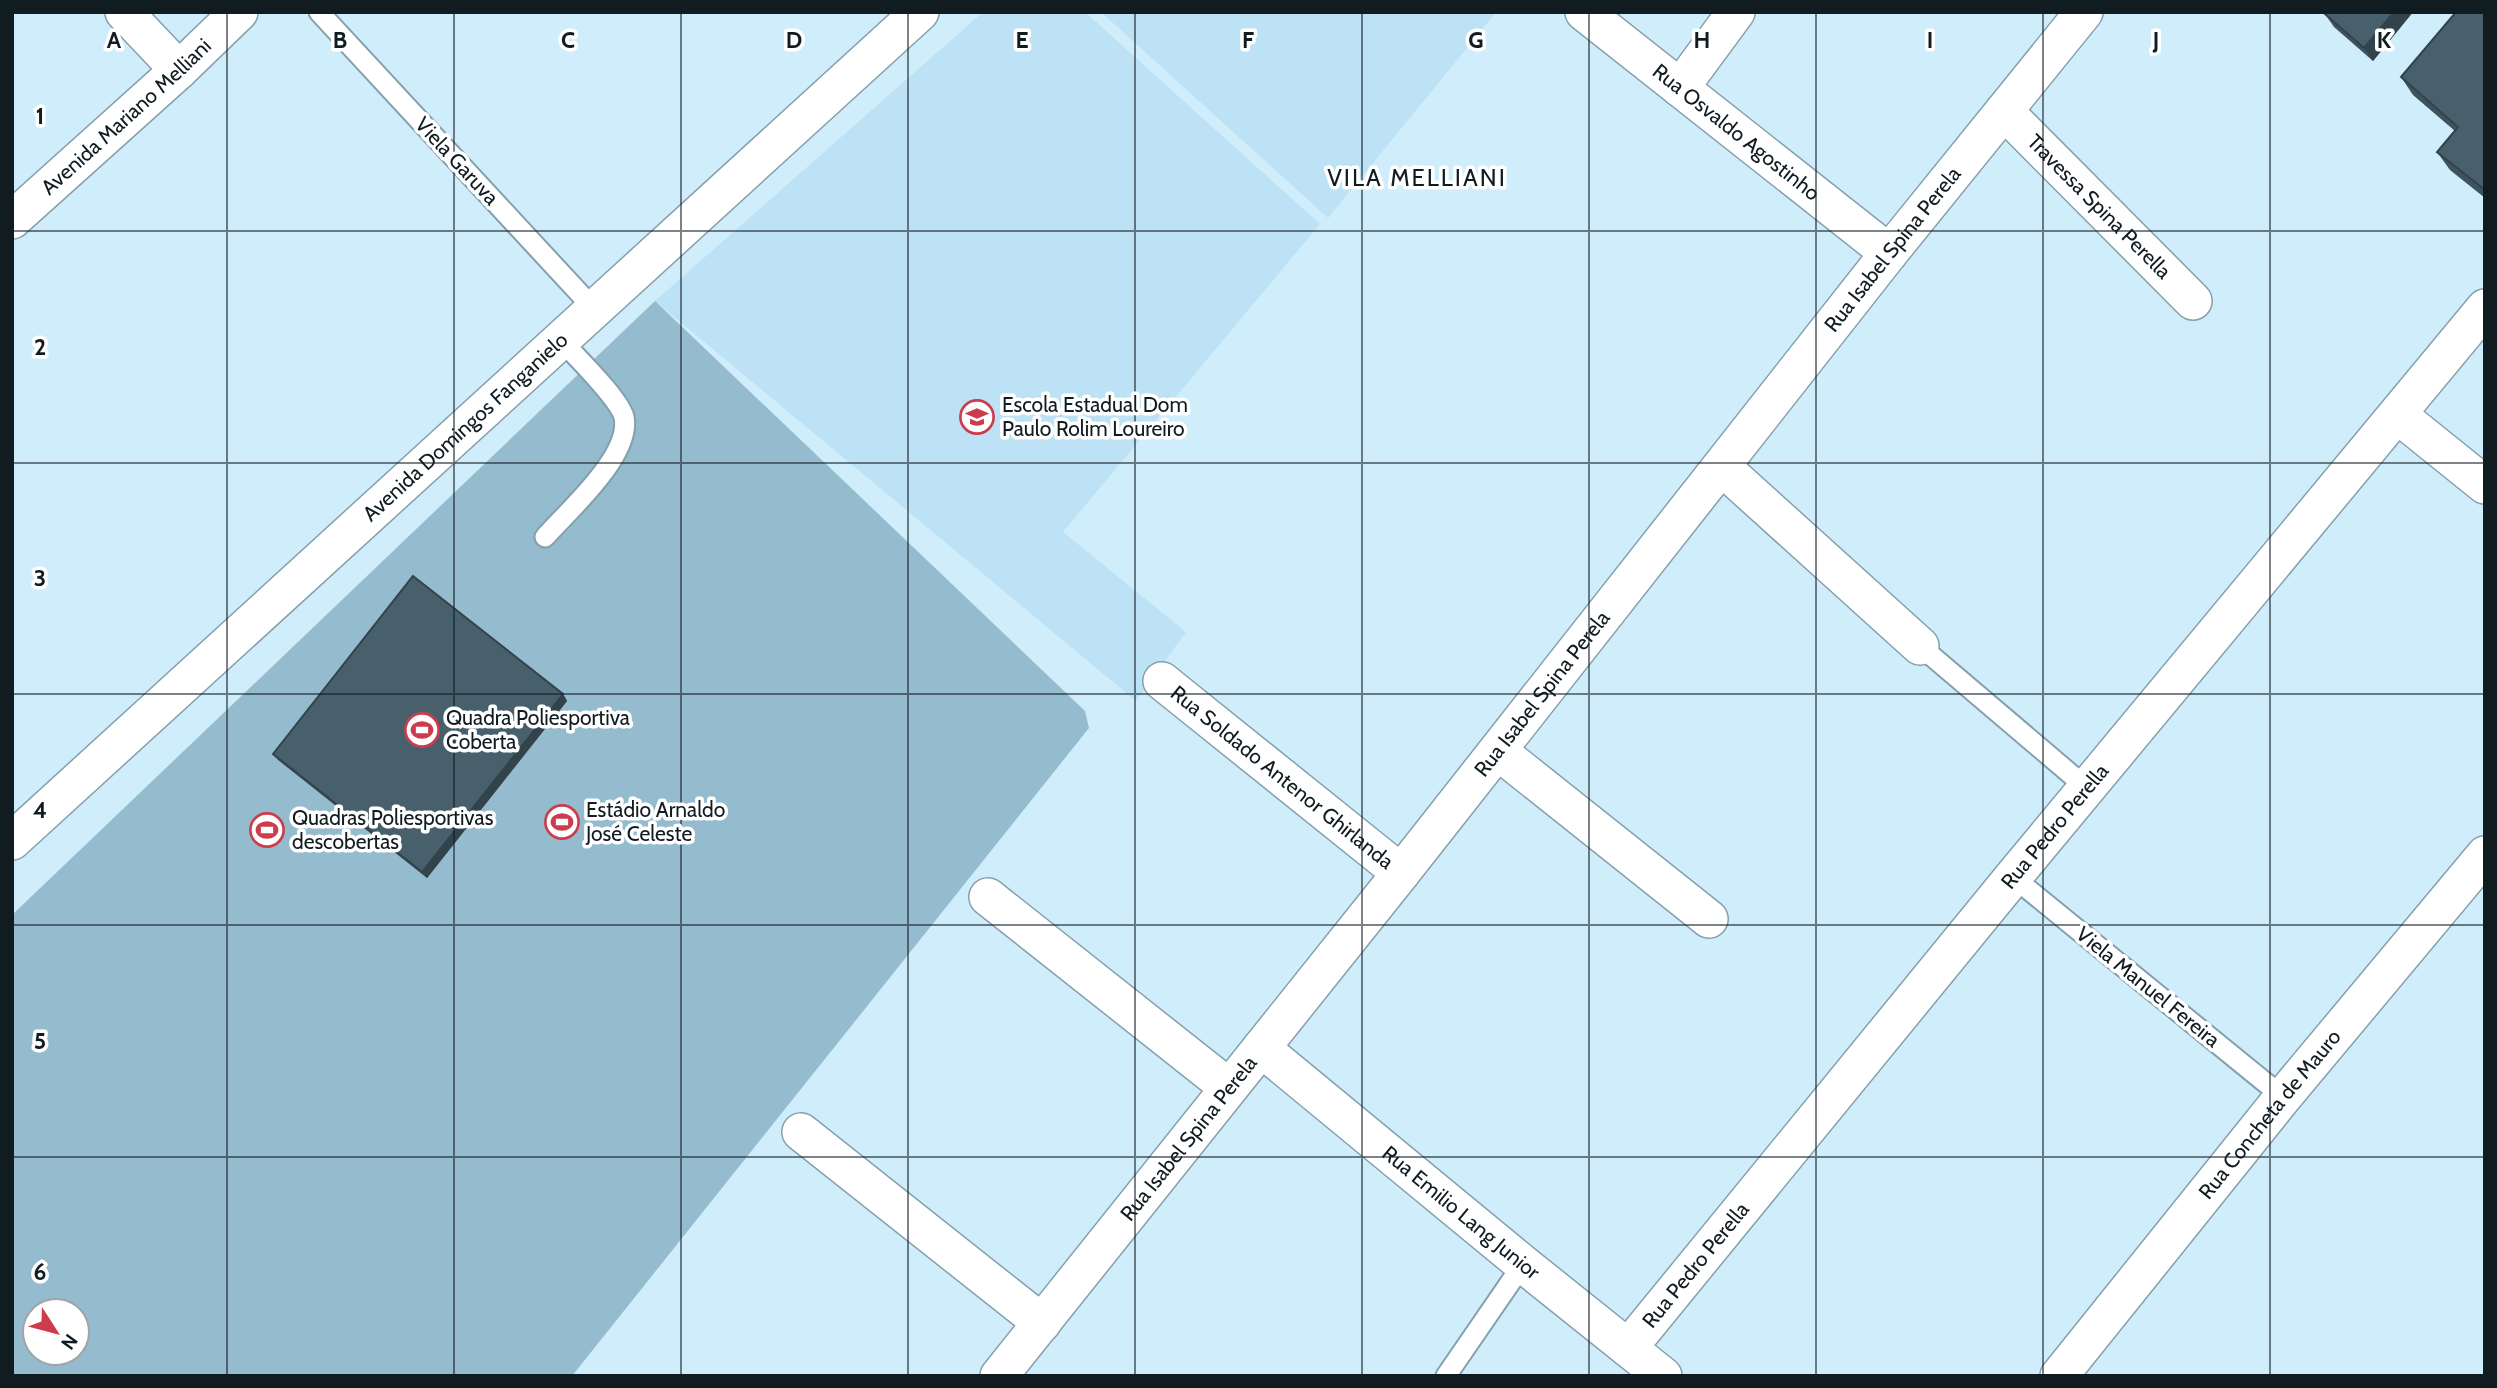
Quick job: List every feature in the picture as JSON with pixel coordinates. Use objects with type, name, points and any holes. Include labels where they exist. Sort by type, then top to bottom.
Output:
[{"type":"street","points":[[124,12],[179,70]]},
{"type":"street","name":"Avenida Mariano Melliani","points":[[12,220],[179,70],[239,12]]},
{"type":"street","name":"Avenida Domingos Fanganielo","points":[[12,841],[920,12]]},
{"type":"street","name":"Rua Osvaldo Agostinho","points":[[1584,12],[1889,253]]},
{"type":"street","points":[[1680,88],[1736,12]]},
{"type":"street","name":"Rua Isabel Spina Perela","points":[[999,1376],[1498,751],[1889,253],[2084,12]]},
{"type":"street","name":"Travessa Spina Perella","points":[[2004,111],[2193,301]]},
{"type":"street","name":"Rua Pedro Perella","points":[[1628,1348],[2013,877],[2485,308]]},
{"type":"street","points":[[2398,415],[2485,485]]},
{"type":"street","points":[[1722,467],[1920,646]]},
{"type":"street","name":"Rua Soldado Antenor Ghirlanda","points":[[1162,681],[1401,873]]},
{"type":"street","points":[[1498,751],[1709,919]]},
{"type":"street","name":"Rua Concheta de Mauro","points":[[2059,1376],[2283,1097],[2485,855]]},
{"type":"street","points":[[988,897],[1228,1087]]},
{"type":"street","name":"Rua Emilio Lang Junior","points":[[1261,1048],[1663,1376]]},
{"type":"street","points":[[801,1132],[1042,1323]]},
{"type":"lane","name":"Viela Garuva","points":[[319,12],[595,310]]},
{"type":"lane","points":[[545,537],[605,470],[617,452],[624,434],[624,416],[616,402],[562,341]]},
{"type":"lane","points":[[1920,646],[2087,788]]},
{"type":"lane","name":"Viela Manuel Fereira","points":[[2013,877],[2283,1097]]},
{"type":"lane","points":[[1446,1376],[1523,1264]]},
{"type":"shaded area","name":"Escola Estadual Dom Paulo Rolim Loureiro","points":[[983,12],[1085,12],[1320,224],[1063,532],[1186,632],[1136,701],[655,301]]},
{"type":"shaded area","points":[[1101,12],[1491,12],[1494,15],[1328,218]]},
{"type":"shaded area","name":"Estádio Arnaldo José Celeste","points":[[655,301],[1085,711],[1089,728],[572,1376],[12,1376],[12,915]]},
{"type":"building","points":[[2394,12],[2364,48],[2325,14]]},
{"type":"building","points":[[2456,12],[2485,12],[2485,190],[2437,152],[2458,127],[2401,77]]},
{"type":"building","name":"Quadra Poliesportiva Coberta","points":[[413,576],[563,694],[422,872],[273,754]]},
{"type":"place","name":"Escola Estadual Dom Paulo Rolim Loureiro","points":[[977,417]]},
{"type":"place","name":"Quadra Poliesportiva Coberta","points":[[422,730]]},
{"type":"place","name":"Estádio Arnaldo José Celeste","points":[[562,822]]},
{"type":"place","name":"Quadras Poliesportivas descobertas","points":[[267,830]]},
{"type":"district","name":"VILA MELLIANI","points":[[1417,178]]}]
